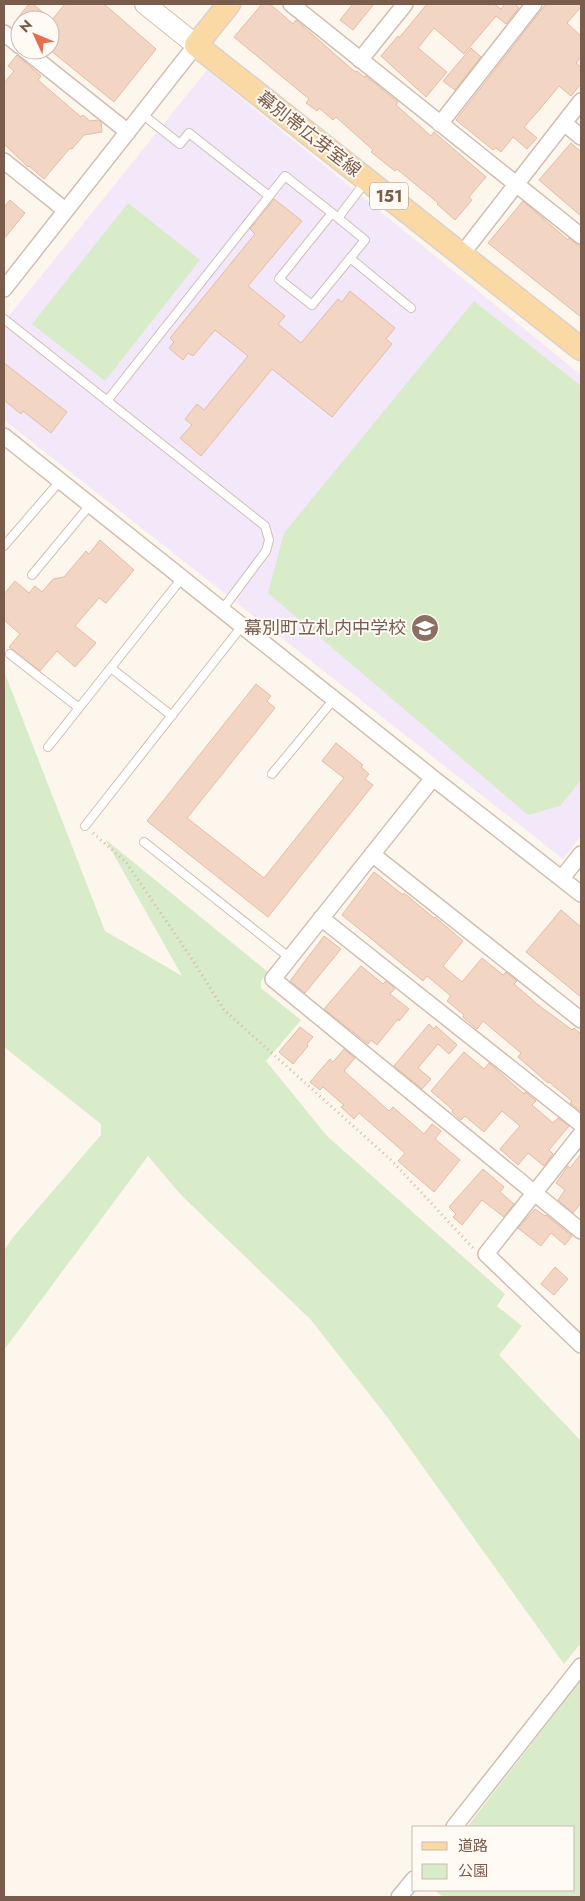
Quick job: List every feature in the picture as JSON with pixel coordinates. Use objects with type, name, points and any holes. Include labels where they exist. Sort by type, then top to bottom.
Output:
[{"type":"main road","points":[[145,4],[196,45],[229,4]]},
{"type":"main road","name":"幕別帯広芽室線","points":[[196,45],[581,349]]},
{"type":"street","points":[[291,4],[581,236]]},
{"type":"street","points":[[360,60],[405,4]]},
{"type":"street","points":[[440,124],[534,4]]},
{"type":"street","points":[[4,289],[196,45]]},
{"type":"street","points":[[38,60],[128,132]]},
{"type":"street","points":[[462,254],[581,101]]},
{"type":"street","points":[[564,123],[581,136]]},
{"type":"street","points":[[4,161],[66,210]]},
{"type":"street","points":[[4,436],[581,894]]},
{"type":"street","points":[[433,778],[274,979],[581,1231]]},
{"type":"street","points":[[372,854],[581,1020]]},
{"type":"street","points":[[562,878],[581,854]]},
{"type":"street","points":[[322,918],[581,1124]]},
{"type":"street","points":[[581,1134],[486,1254],[581,1344]]},
{"type":"street","points":[[455,1826],[581,1666]]},
{"type":"street","points":[[399,1897],[412,1881]]},
{"type":"lane","points":[[142,114],[180,144],[189,133],[269,196]]},
{"type":"lane","points":[[107,401],[285,176],[335,216],[365,240],[312,305],[279,279],[335,216],[368,180]]},
{"type":"lane","points":[[350,258],[411,308]]},
{"type":"lane","points":[[4,319],[264,526],[269,540],[266,551],[222,610]]},
{"type":"lane","points":[[4,546],[60,480]]},
{"type":"lane","points":[[32,575],[90,505]]},
{"type":"lane","points":[[48,748],[182,578]]},
{"type":"lane","points":[[85,826],[242,626]]},
{"type":"lane","points":[[10,654],[79,708]]},
{"type":"lane","points":[[111,668],[172,716]]},
{"type":"lane","points":[[272,774],[334,699]]},
{"type":"lane","points":[[144,842],[290,958]]},
{"type":"path","points":[[85,826],[126,862],[224,1010],[391,1160],[471,1247],[486,1254]]},
{"type":"shaded area","name":"幕別町立札内中学校","points":[[207,70],[581,375],[581,836],[563,859],[4,420],[4,322]]},
{"type":"green space","points":[[128,203],[200,260],[105,381],[32,324]]},
{"type":"green space","points":[[474,301],[581,386],[581,780],[560,806],[528,815],[268,593],[284,533]]},
{"type":"green space","points":[[4,671],[105,931],[182,976],[105,839],[268,972],[261,981],[261,988],[301,1020],[266,1061],[327,1136],[505,1294],[497,1306],[522,1326],[499,1355],[581,1441],[581,1643],[564,1664],[388,1418],[311,1320],[181,1195],[148,1156],[4,1350],[4,1250],[101,1135],[101,1124],[4,1047]]},
{"type":"green space","points":[[581,1680],[581,1897],[443,1897],[435,1891],[575,1891],[575,1826],[468,1826]]},
{"type":"building","points":[[29,4],[33,4],[40,10],[24,10]]},
{"type":"building","points":[[65,4],[104,4],[156,49],[114,102],[60,58],[60,10]]},
{"type":"building","points":[[262,4],[270,4],[293,24],[296,20],[355,72],[357,71],[364,77],[366,76],[398,102],[396,105],[431,136],[434,132],[486,177],[469,197],[472,200],[455,220],[438,203],[397,169],[395,171],[371,152],[373,150],[336,117],[333,120],[319,108],[317,111],[306,103],[309,99],[234,37]]},
{"type":"building","points":[[353,4],[374,4],[353,30],[340,20]]},
{"type":"building","points":[[427,4],[494,4],[501,9],[505,4],[515,4],[519,8],[506,24],[496,16],[464,54],[434,28],[418,48],[447,72],[426,97],[381,56],[398,36],[399,38]]},
{"type":"building","points":[[546,4],[581,4],[581,7],[567,23],[581,36],[581,57],[576,63],[581,67],[581,84],[571,96],[559,86],[524,127],[537,138],[527,149],[513,137],[501,152],[496,148],[493,150],[456,120]]},
{"type":"building","points":[[471,48],[481,57],[455,90],[443,81]]},
{"type":"building","points":[[13,60],[23,60],[41,76],[38,80],[81,117],[83,115],[90,121],[98,120],[101,122],[102,132],[84,135],[72,149],[70,148],[44,179],[28,167],[4,144],[4,83],[14,71],[8,66]]},
{"type":"building","points":[[571,143],[581,152],[581,216],[539,180]]},
{"type":"building","points":[[274,199],[302,221],[248,286],[285,316],[278,324],[301,343],[338,299],[342,302],[350,291],[395,328],[386,339],[392,344],[332,417],[272,369],[201,456],[180,438],[192,425],[185,419],[197,404],[204,410],[248,356],[215,330],[193,356],[188,353],[183,360],[169,348],[174,342],[170,338],[255,234],[250,229]]},
{"type":"building","points":[[10,200],[25,213],[4,239],[4,207]]},
{"type":"building","points":[[523,201],[568,240],[569,238],[581,247],[581,317],[488,243]]},
{"type":"building","points":[[4,363],[67,412],[51,433],[23,411],[21,414],[4,400]]},
{"type":"building","points":[[100,540],[134,570],[106,603],[99,598],[75,626],[96,643],[75,667],[57,651],[40,671],[9,647],[20,634],[4,620],[4,594],[15,581],[29,593],[35,586],[42,592],[53,579],[64,577],[86,551],[89,554]]},
{"type":"building","points":[[256,684],[271,696],[267,701],[275,708],[187,818],[264,878],[344,778],[322,761],[336,743],[363,765],[361,767],[369,774],[365,779],[373,785],[268,917],[147,821]]},
{"type":"building","points":[[374,872],[435,917],[463,941],[443,966],[462,982],[482,958],[503,975],[506,972],[517,981],[514,984],[537,1004],[572,1030],[574,1028],[581,1034],[581,1112],[570,1103],[572,1101],[518,1057],[521,1053],[483,1021],[477,1029],[447,1001],[451,996],[427,976],[423,981],[342,915]]},
{"type":"building","points":[[561,910],[581,927],[581,997],[526,952]]},
{"type":"building","points":[[324,936],[341,949],[305,993],[290,981]]},
{"type":"building","points":[[361,966],[383,984],[386,981],[395,988],[390,994],[409,1009],[399,1021],[398,1019],[377,1045],[371,1040],[368,1044],[324,1009]]},
{"type":"building","points":[[429,1024],[434,1029],[436,1026],[457,1045],[449,1054],[438,1044],[418,1068],[431,1079],[422,1089],[394,1066]]},
{"type":"building","points":[[300,1027],[313,1037],[293,1064],[279,1052]]},
{"type":"building","points":[[344,1049],[355,1058],[344,1071],[389,1111],[393,1107],[424,1134],[432,1124],[441,1131],[435,1139],[460,1160],[434,1192],[398,1161],[405,1153],[359,1113],[354,1119],[341,1107],[344,1105],[323,1087],[320,1090],[310,1082],[330,1059],[333,1062]]},
{"type":"building","points":[[464,1052],[484,1069],[489,1063],[524,1094],[525,1092],[536,1101],[532,1105],[553,1123],[558,1118],[569,1126],[549,1150],[553,1154],[544,1166],[528,1153],[518,1165],[500,1149],[520,1126],[502,1111],[484,1132],[465,1116],[461,1120],[452,1112],[453,1110],[431,1091]]},
{"type":"building","points":[[581,1154],[581,1203],[573,1213],[558,1200],[565,1190],[556,1183],[568,1166],[570,1168]]},
{"type":"building","points":[[483,1169],[504,1187],[500,1192],[514,1204],[504,1217],[482,1200],[462,1225],[453,1217],[456,1214],[449,1207]]},
{"type":"building","points":[[535,1209],[546,1215],[572,1236],[565,1245],[551,1233],[541,1246],[518,1228]]},
{"type":"building","points":[[555,1267],[568,1279],[554,1295],[541,1284]]},
{"type":"place","name":"幕別町立札内中学校","points":[[425,628]]}]
